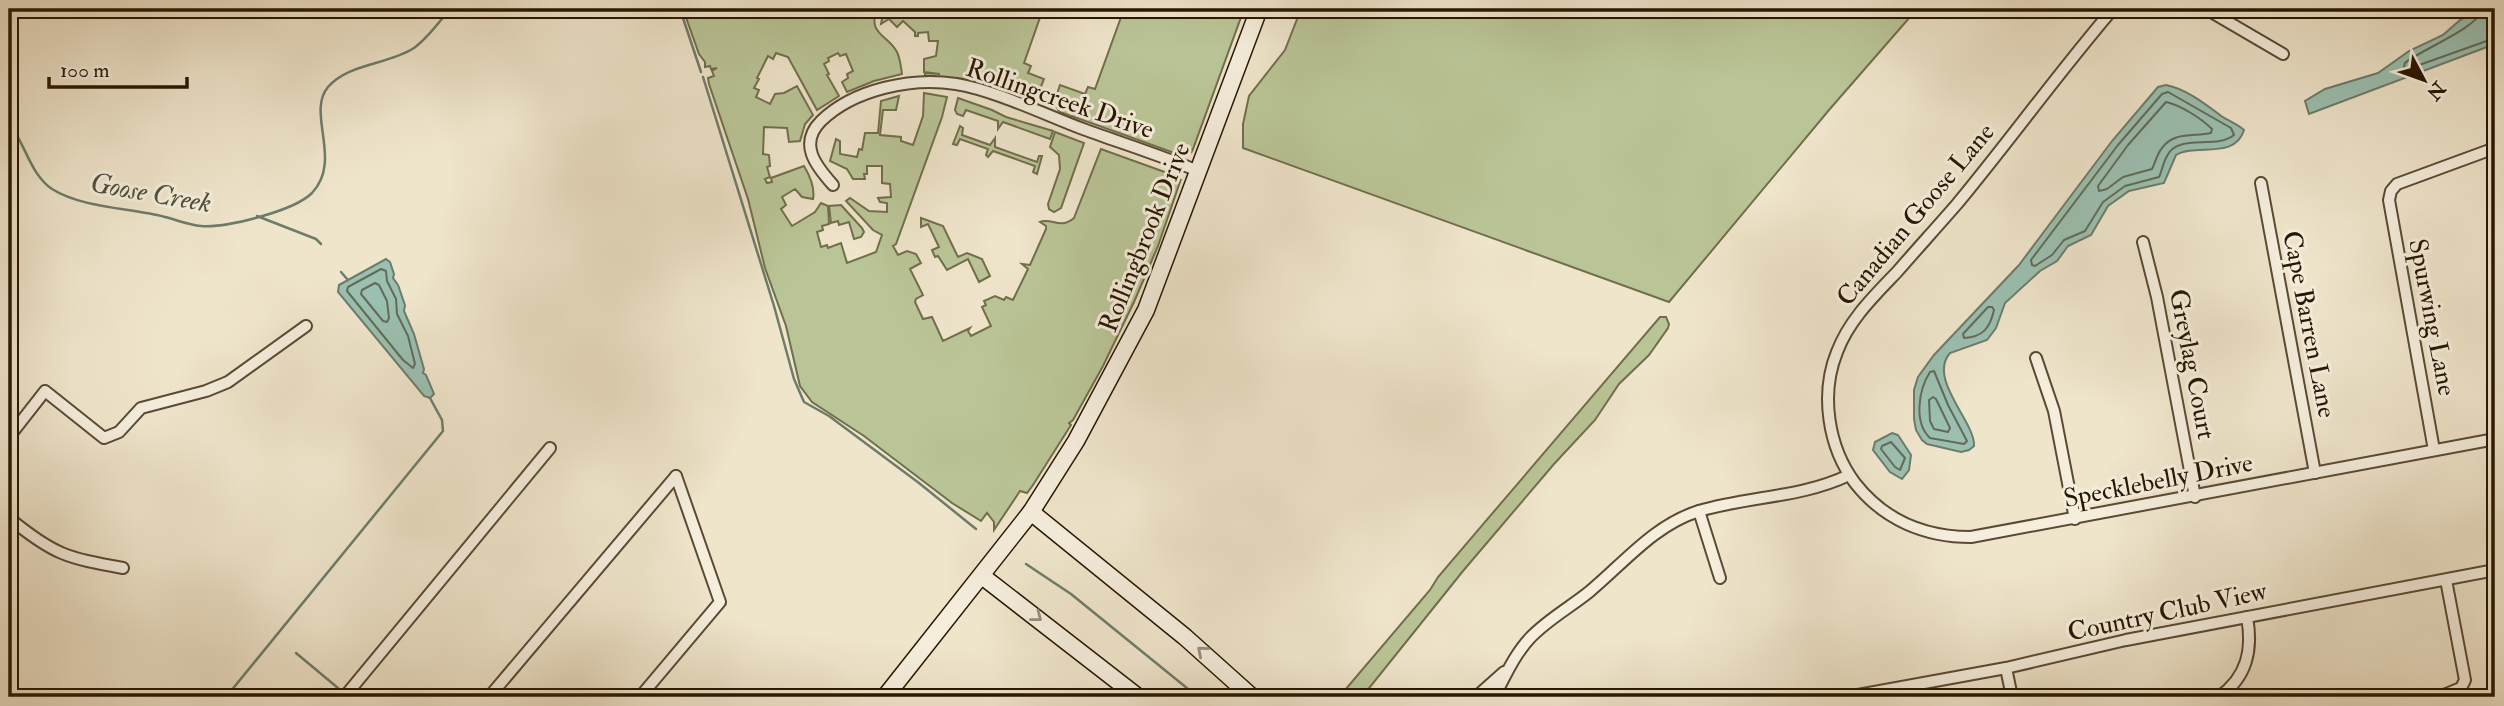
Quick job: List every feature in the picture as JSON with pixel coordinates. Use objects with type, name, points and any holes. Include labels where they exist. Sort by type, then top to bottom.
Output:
[{"type":"main road","name":"Rollingbrook Drive","points":[[884,697],[1031,512],[1076,442],[1146,310],[1259,9]]},
{"type":"main road","points":[[1031,512],[1185,637],[1252,697]]},
{"type":"main road","points":[[982,576],[1138,697]]},
{"type":"street","name":"Canadian Goose Lane","points":[[1849,475],[1840,458],[1830,427],[1828,394],[1832,367],[1842,339],[1867,304],[1958,202],[2113,9]]},
{"type":"street","points":[[2206,9],[2283,54]]},
{"type":"street","name":"Rollingcreek Drive","points":[[833,185],[812,158],[809,147],[816,126],[840,107],[866,94],[898,85],[929,83],[954,83],[991,94],[1198,171]]},
{"type":"street","name":"Spurwing Lane","points":[[2434,450],[2389,200],[2391,191],[2397,184],[2495,148]]},
{"type":"street","name":"Cape Barren Lane","points":[[2261,183],[2315,473]]},
{"type":"street","name":"Greylag Court","points":[[2143,242],[2159,307],[2195,496]]},
{"type":"street","points":[[9,437],[45,391],[104,438],[119,432],[141,408],[206,391],[228,382],[306,326]]},
{"type":"street","points":[[2036,358],[2054,411],[2075,519]]},
{"type":"street","name":"Specklebelly Drive","points":[[1849,475],[1881,510],[1909,526],[1939,535],[1979,537],[2495,439]]},
{"type":"street","points":[[349,697],[346,695],[550,448]]},
{"type":"street","points":[[1494,697],[1508,668],[1530,638],[1586,594],[1652,536],[1681,518],[1699,511],[1811,490],[1849,475]]},
{"type":"street","points":[[489,697],[676,476],[720,602],[640,697]]},
{"type":"street","points":[[1699,511],[1720,578]]},
{"type":"street","points":[[9,518],[34,539],[63,556],[123,568]]},
{"type":"street","name":"Country Club View","points":[[1847,697],[2006,668],[2096,646],[2495,570]]},
{"type":"street","points":[[2439,697],[2460,688],[2465,680],[2446,580]]},
{"type":"street","points":[[2219,697],[2236,681],[2248,661],[2246,617]]},
{"type":"street","points":[[1476,697],[1508,668]]},
{"type":"street","points":[[2006,668],[2012,697]]},
{"type":"shaded area","points":[[683,9],[877,9],[875,24],[880,34],[897,52],[902,74],[847,92],[842,82],[848,78],[847,74],[853,71],[846,54],[840,56],[838,53],[828,58],[829,61],[824,64],[839,96],[817,110],[788,57],[776,53],[773,59],[768,56],[754,88],[759,90],[756,97],[770,104],[775,94],[784,93],[797,86],[813,115],[805,124],[800,141],[789,142],[787,128],[764,127],[763,154],[769,155],[770,166],[767,167],[770,177],[765,179],[767,183],[772,182],[771,178],[804,166],[811,182],[813,199],[802,197],[795,189],[782,197],[786,205],[781,209],[792,226],[815,212],[821,203],[828,206],[829,224],[822,226],[823,230],[817,232],[821,247],[827,245],[828,248],[841,243],[847,263],[876,252],[882,235],[873,230],[846,201],[850,198],[869,211],[887,212],[887,203],[880,202],[878,198],[891,197],[890,184],[882,183],[882,166],[867,166],[865,179],[853,179],[847,169],[830,161],[836,139],[840,141],[840,154],[857,157],[859,149],[862,150],[865,133],[878,133],[881,101],[899,96],[896,110],[883,110],[880,135],[901,137],[901,141],[913,145],[923,116],[924,93],[947,97],[896,244],[893,246],[898,255],[907,251],[916,254],[921,263],[910,269],[923,295],[915,302],[923,319],[932,317],[943,341],[970,328],[968,331],[971,336],[991,326],[982,307],[986,305],[984,301],[995,296],[1013,300],[1028,269],[1022,264],[1030,265],[1046,229],[1040,222],[1064,223],[1074,218],[1101,149],[1179,177],[1180,181],[1181,179],[1158,246],[1103,366],[1069,423],[1071,425],[1033,485],[1027,493],[1020,491],[994,530],[994,522],[987,513],[981,521],[952,503],[864,436],[812,402],[800,386],[786,326],[765,268],[748,199],[709,84],[708,78],[714,76],[712,71],[717,68],[705,67]]},
{"type":"shaded area","points":[[884,9],[1043,9],[1024,63],[1031,66],[1028,73],[1044,79],[1039,90],[1032,98],[1024,99],[968,80],[966,76],[965,79],[925,76],[925,73],[940,74],[924,72],[924,59],[936,56],[938,41],[929,41],[928,32],[915,36],[915,32],[903,21],[897,27],[889,19],[881,24]]},
{"type":"shaded area","points":[[1124,9],[1244,9],[1193,149],[1191,153],[1192,150],[1189,149],[1187,155],[1180,155],[1060,112],[1056,106],[1060,85],[1085,94],[1088,87],[1095,89]]},
{"type":"shaded area","points":[[1301,9],[1917,9],[1669,302],[1243,148],[1243,124],[1249,96],[1285,50]]},
{"type":"shaded area","points":[[958,98],[1006,117],[1053,131],[1050,139],[1003,122],[998,129],[998,121],[966,110],[963,116],[957,114],[955,110]]},
{"type":"shaded area","points":[[960,126],[963,128],[962,135],[990,145],[995,138],[995,147],[1037,162],[1039,156],[1042,156],[1037,174],[1033,172],[1035,166],[993,151],[988,157],[988,149],[960,139],[957,145],[953,144]]},
{"type":"shaded area","points":[[1055,132],[1084,143],[1061,208],[1054,212],[1049,209],[1048,204],[1060,169],[1059,155],[1050,147]]},
{"type":"shaded area","points":[[841,205],[862,228],[864,232],[861,237],[854,239],[849,222],[839,225],[838,221],[831,223],[829,206]]},
{"type":"shaded area","points":[[921,218],[943,226],[958,257],[967,253],[982,259],[990,276],[979,282],[968,259],[947,270],[938,256],[935,257],[932,250],[939,247],[928,224],[921,227]]},
{"type":"shaded area","points":[[1660,317],[1666,317],[1668,328],[1649,355],[1619,384],[1595,420],[1463,571],[1362,697],[1339,697],[1430,590],[1438,577]]},
{"type":"water","points":[[2495,9],[2495,44],[2309,114],[2305,101],[2325,89],[2378,73],[2409,51],[2443,35],[2460,20],[2475,12]]},
{"type":"water","points":[[2166,85],[2188,93],[2244,130],[2239,139],[2224,148],[2194,150],[2176,155],[2164,183],[2129,191],[2108,206],[2091,235],[2068,246],[2057,261],[2040,271],[2005,303],[1996,328],[1987,340],[1950,353],[1944,375],[1954,401],[1973,436],[1974,446],[1961,452],[1927,444],[1916,430],[1914,419],[1914,390],[1918,377],[1934,355],[2019,265],[2112,141],[2158,87]]},
{"type":"water","points":[[386,259],[390,262],[393,278],[405,305],[404,311],[414,334],[423,373],[434,394],[430,398],[424,396],[338,292],[339,285]]},
{"type":"water","points":[[1892,433],[1898,435],[1911,455],[1909,470],[1902,479],[1890,472],[1873,450],[1875,442]]},
{"type":"waterway","name":"Goose Creek","points":[[9,123],[44,183],[64,195],[92,204],[201,226],[259,217],[303,200],[321,180],[325,152],[321,110],[322,98],[328,87],[347,73],[404,54],[414,48],[429,35],[450,9]]},
{"type":"waterway","points":[[680,9],[701,72]]},
{"type":"waterway","points":[[703,77],[794,379],[804,402],[829,416],[976,529]]},
{"type":"waterway","points":[[257,216],[316,239],[321,244]]},
{"type":"waterway","points":[[341,272],[348,280]]},
{"type":"waterway","points":[[226,697],[443,431],[442,420],[430,398]]},
{"type":"waterway","points":[[1026,564],[1071,594],[1198,697]]},
{"type":"waterway","points":[[296,653],[338,688]]}]
